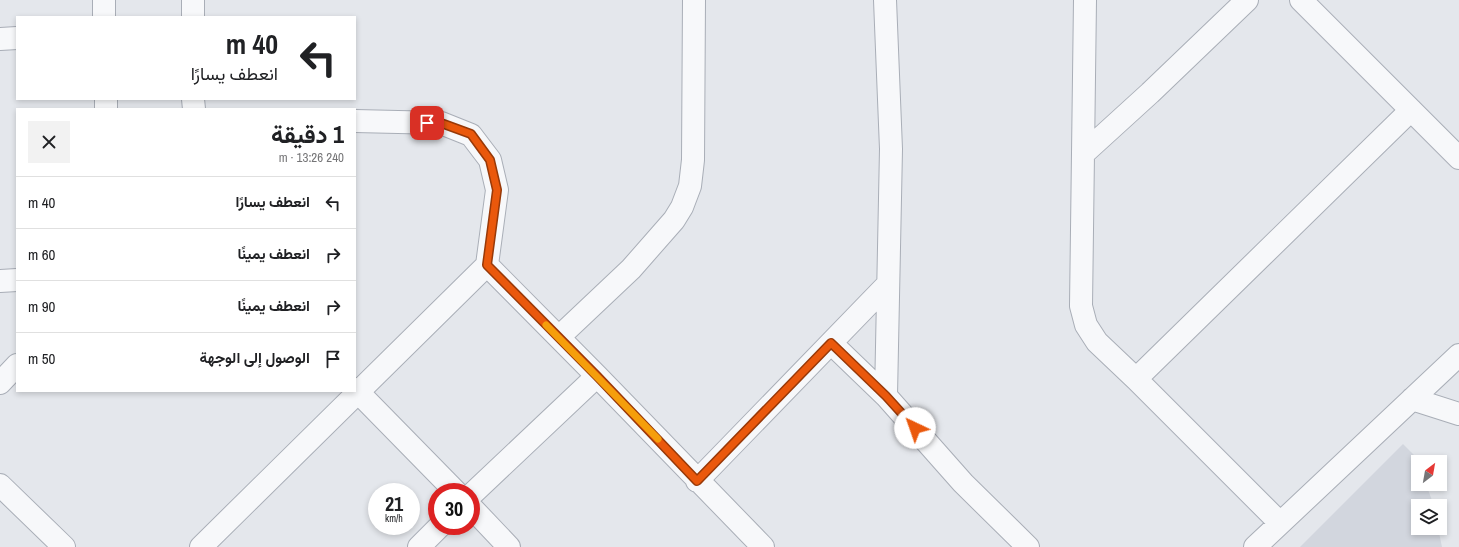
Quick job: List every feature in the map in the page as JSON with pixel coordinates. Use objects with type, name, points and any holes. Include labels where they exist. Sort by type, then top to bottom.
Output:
[{"type":"street","points":[[104,0],[104,16]]},
{"type":"street","points":[[193,0],[193,16]]},
{"type":"street","points":[[559,337],[631,269],[674,220],[682,207],[690,186],[692,160],[694,0]]},
{"type":"street","points":[[885,0],[891,149],[887,285],[886,396]]},
{"type":"street","points":[[1085,0],[1081,306],[1086,325],[1097,342],[1280,523]]},
{"type":"street","points":[[1083,154],[1150,93],[1247,0]]},
{"type":"street","points":[[1301,0],[1459,158]]},
{"type":"street","points":[[0,39],[16,38]]},
{"type":"street","points":[[1136,379],[1411,110]]},
{"type":"street","points":[[356,121],[441,123],[471,134],[490,160],[497,190],[487,265],[357,390],[447,483]]},
{"type":"street","points":[[487,265],[763,547]]},
{"type":"street","points":[[0,281],[16,280]]},
{"type":"street","points":[[697,481],[887,285]]},
{"type":"street","points":[[831,343],[886,396],[963,483],[1028,547]]},
{"type":"street","points":[[1255,547],[1459,355]]},
{"type":"street","points":[[0,383],[16,366]]},
{"type":"street","points":[[480,486],[597,376]]},
{"type":"street","points":[[201,547],[355,392]]},
{"type":"street","points":[[1412,399],[1459,414]]},
{"type":"street","points":[[0,485],[64,547]]},
{"type":"street","points":[[480,516],[509,547]]},
{"type":"street","points":[[419,547],[431,535]]},
{"type":"shaded area","points":[[1403,444],[1414,455],[1411,455],[1411,491],[1429,491],[1431,499],[1411,499],[1411,535],[1439,535],[1442,547],[1300,547]]},
{"type":"slow traffic","points":[[546,325],[658,439]]},
{"type":"route","points":[[427,123],[441,123],[471,134],[481,145],[490,160],[497,190],[487,265],[597,376],[697,481],[831,343],[886,396],[915,428]]}]
